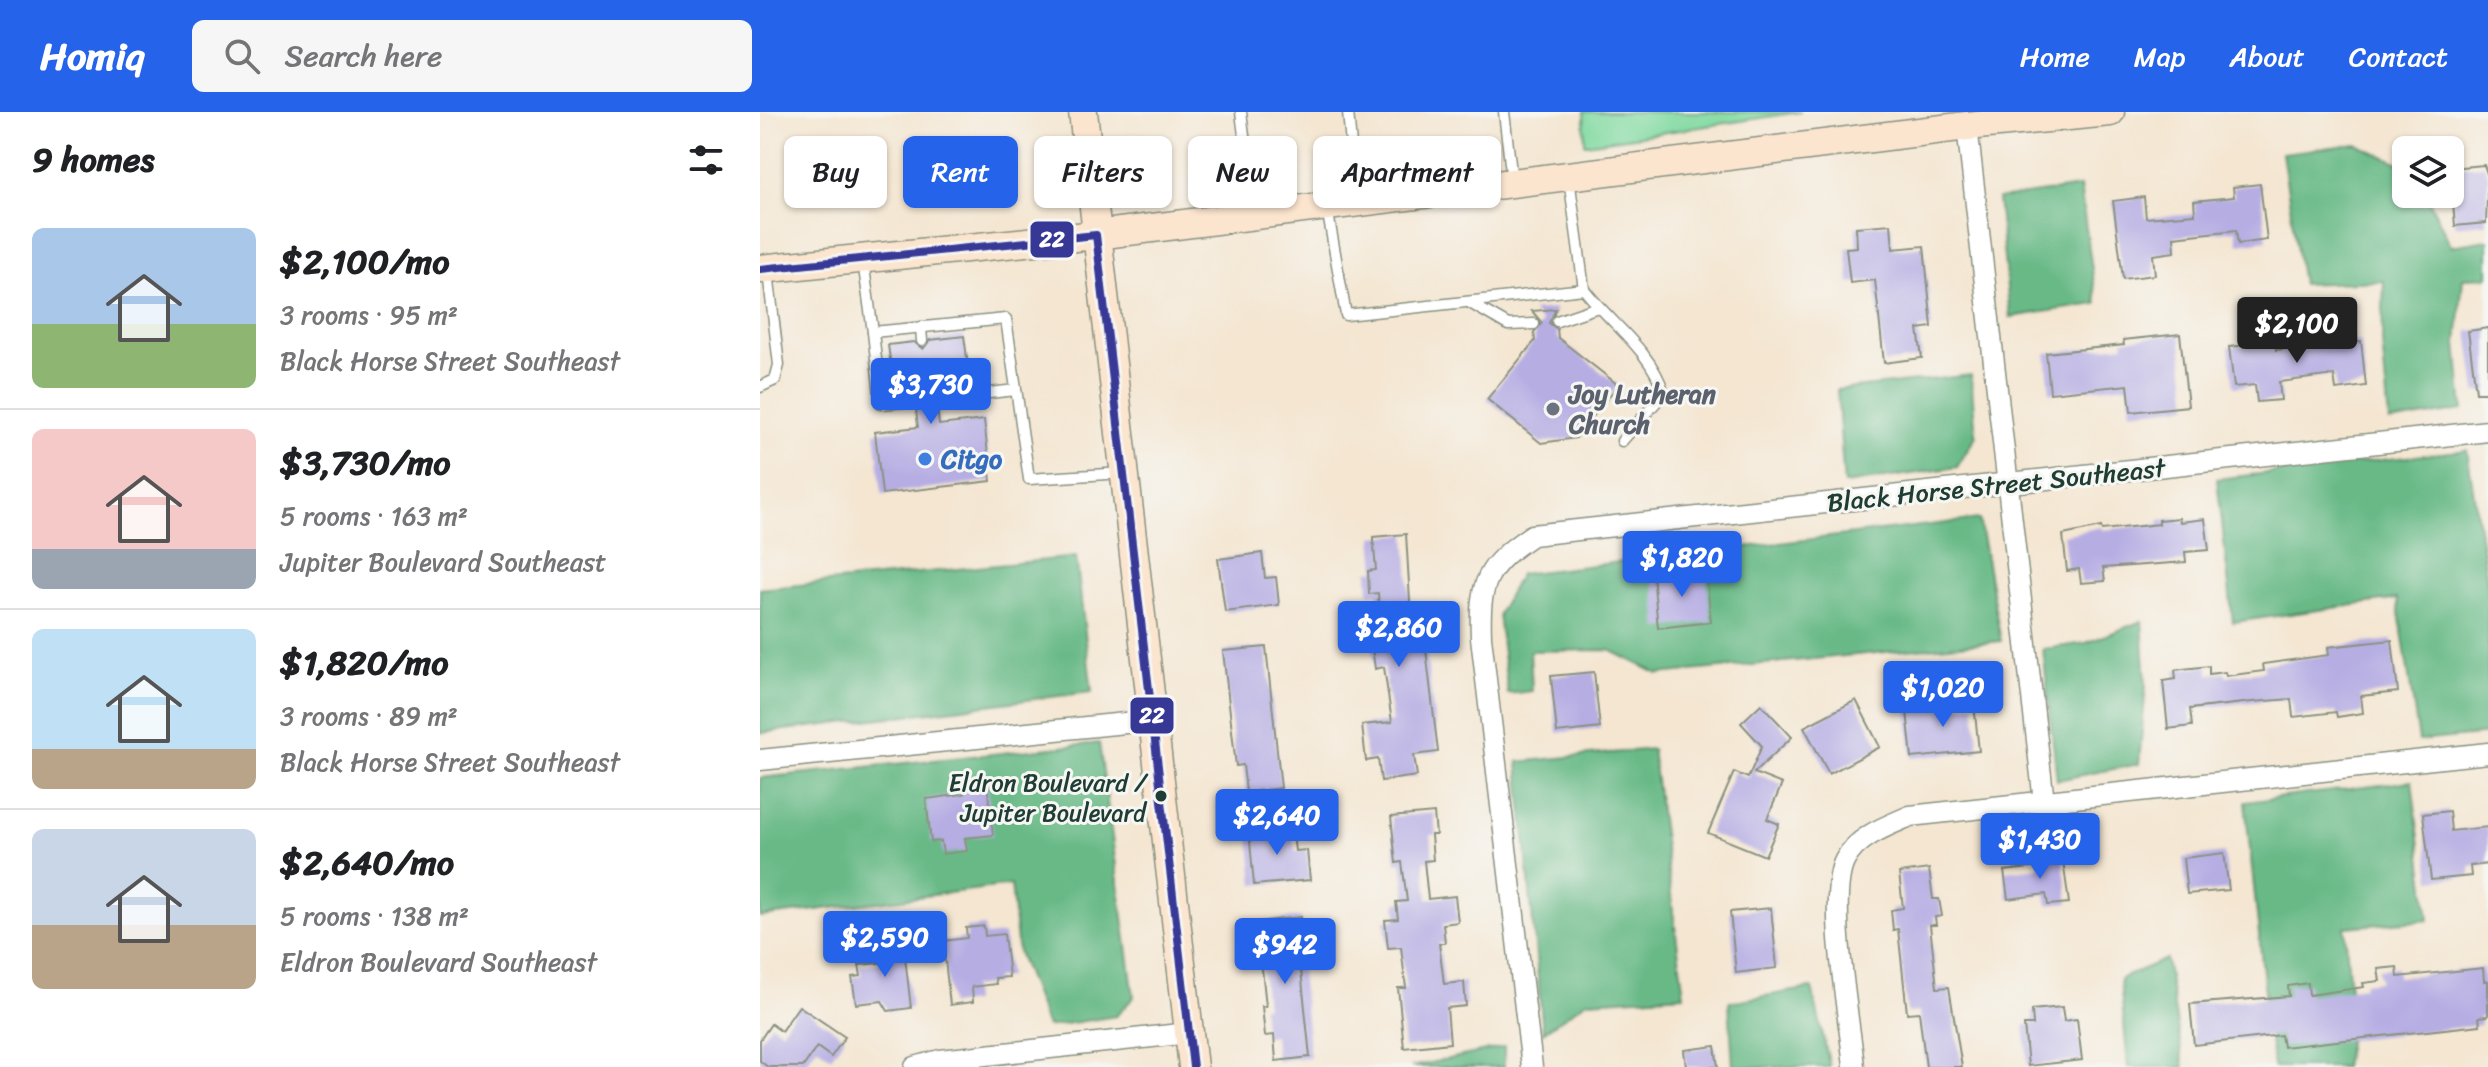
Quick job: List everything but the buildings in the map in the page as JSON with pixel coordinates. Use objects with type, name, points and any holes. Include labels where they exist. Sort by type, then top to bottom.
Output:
[{"type":"street","points":[[1083,112],[1193,1067]]},
{"type":"street","points":[[1501,184],[1967,126],[2110,112]]},
{"type":"street","points":[[1967,126],[2044,802]]},
{"type":"street","points":[[764,268],[1096,235],[1313,208]]},
{"type":"street","name":"Black Horse Street Southeast","points":[[1532,1067],[1481,637],[1480,595],[1492,570],[1508,551],[1532,535],[2488,431]]},
{"type":"street","points":[[760,760],[1155,720]]},
{"type":"street","points":[[1854,1067],[1836,894],[1844,861],[1856,845],[1910,816],[2488,753]]},
{"type":"street","points":[[915,1067],[940,1060],[1189,1033]]},
{"type":"lane","points":[[1241,112],[1245,143],[1268,213]]},
{"type":"lane","points":[[1348,112],[1350,136]]},
{"type":"lane","points":[[1504,112],[1512,183]]},
{"type":"lane","points":[[1569,176],[1584,289],[1645,356],[1657,372],[1664,393],[1622,441]]},
{"type":"lane","points":[[1334,208],[1346,315],[1584,289]]},
{"type":"lane","points":[[863,259],[881,404],[915,401]]},
{"type":"lane","points":[[760,387],[775,380],[779,365],[764,268]]},
{"type":"lane","points":[[1469,302],[1508,325],[1534,324]]},
{"type":"lane","points":[[1557,321],[1598,307]]},
{"type":"lane","points":[[873,332],[1006,319],[1029,479],[1126,473]]},
{"type":"lane","points":[[921,327],[922,341]]},
{"type":"lane","points":[[936,399],[1016,390]]},
{"type":"green space","points":[[1584,112],[1801,112],[1585,144]]},
{"type":"green space","points":[[2356,144],[2392,160],[2392,208],[2433,208],[2451,246],[2488,240],[2488,277],[2463,278],[2457,343],[2463,410],[2389,422],[2382,341],[2384,281],[2302,284],[2282,153]]},
{"type":"green space","points":[[2080,187],[2097,304],[2010,317],[1998,199]]},
{"type":"green space","points":[[1971,375],[1976,436],[1957,467],[1844,484],[1837,390]]},
{"type":"green space","points":[[2467,450],[2488,586],[2488,734],[2419,741],[2397,599],[2233,622],[2217,479]]},
{"type":"green space","points":[[1979,519],[2001,641],[1658,674],[1610,650],[1530,651],[1532,691],[1508,694],[1498,614],[1520,574]]},
{"type":"green space","points":[[1076,557],[1092,692],[760,733],[760,589]]},
{"type":"green space","points":[[2142,621],[2146,685],[2139,764],[2057,780],[2043,649],[2086,643]]},
{"type":"green space","points":[[1099,743],[1134,997],[1116,1016],[1047,1027],[1018,952],[1011,885],[760,917],[760,778]]},
{"type":"green space","points":[[1652,749],[1684,995],[1587,1001],[1543,1032],[1518,762]]},
{"type":"green space","points":[[2412,781],[2429,920],[2345,927],[2352,1017],[2344,1067],[2273,1067],[2245,802]]},
{"type":"green space","points":[[2166,959],[2184,1067],[2128,1067],[2120,979]]},
{"type":"green space","points":[[1812,988],[1830,1067],[1733,1067],[1729,1002]]},
{"type":"green space","points":[[1504,1047],[1504,1067],[1411,1067]]},
{"type":"transit line","name":"22","points":[[760,269],[1096,235],[1193,1067]]},
{"type":"place","name":"Joy Lutheran Church","points":[[1553,409]]},
{"type":"place","name":"Citgo","points":[[925,459]]},
{"type":"place","name":"Eldron Boulevard / Jupiter Boulevard","points":[[1161,796]]}]
